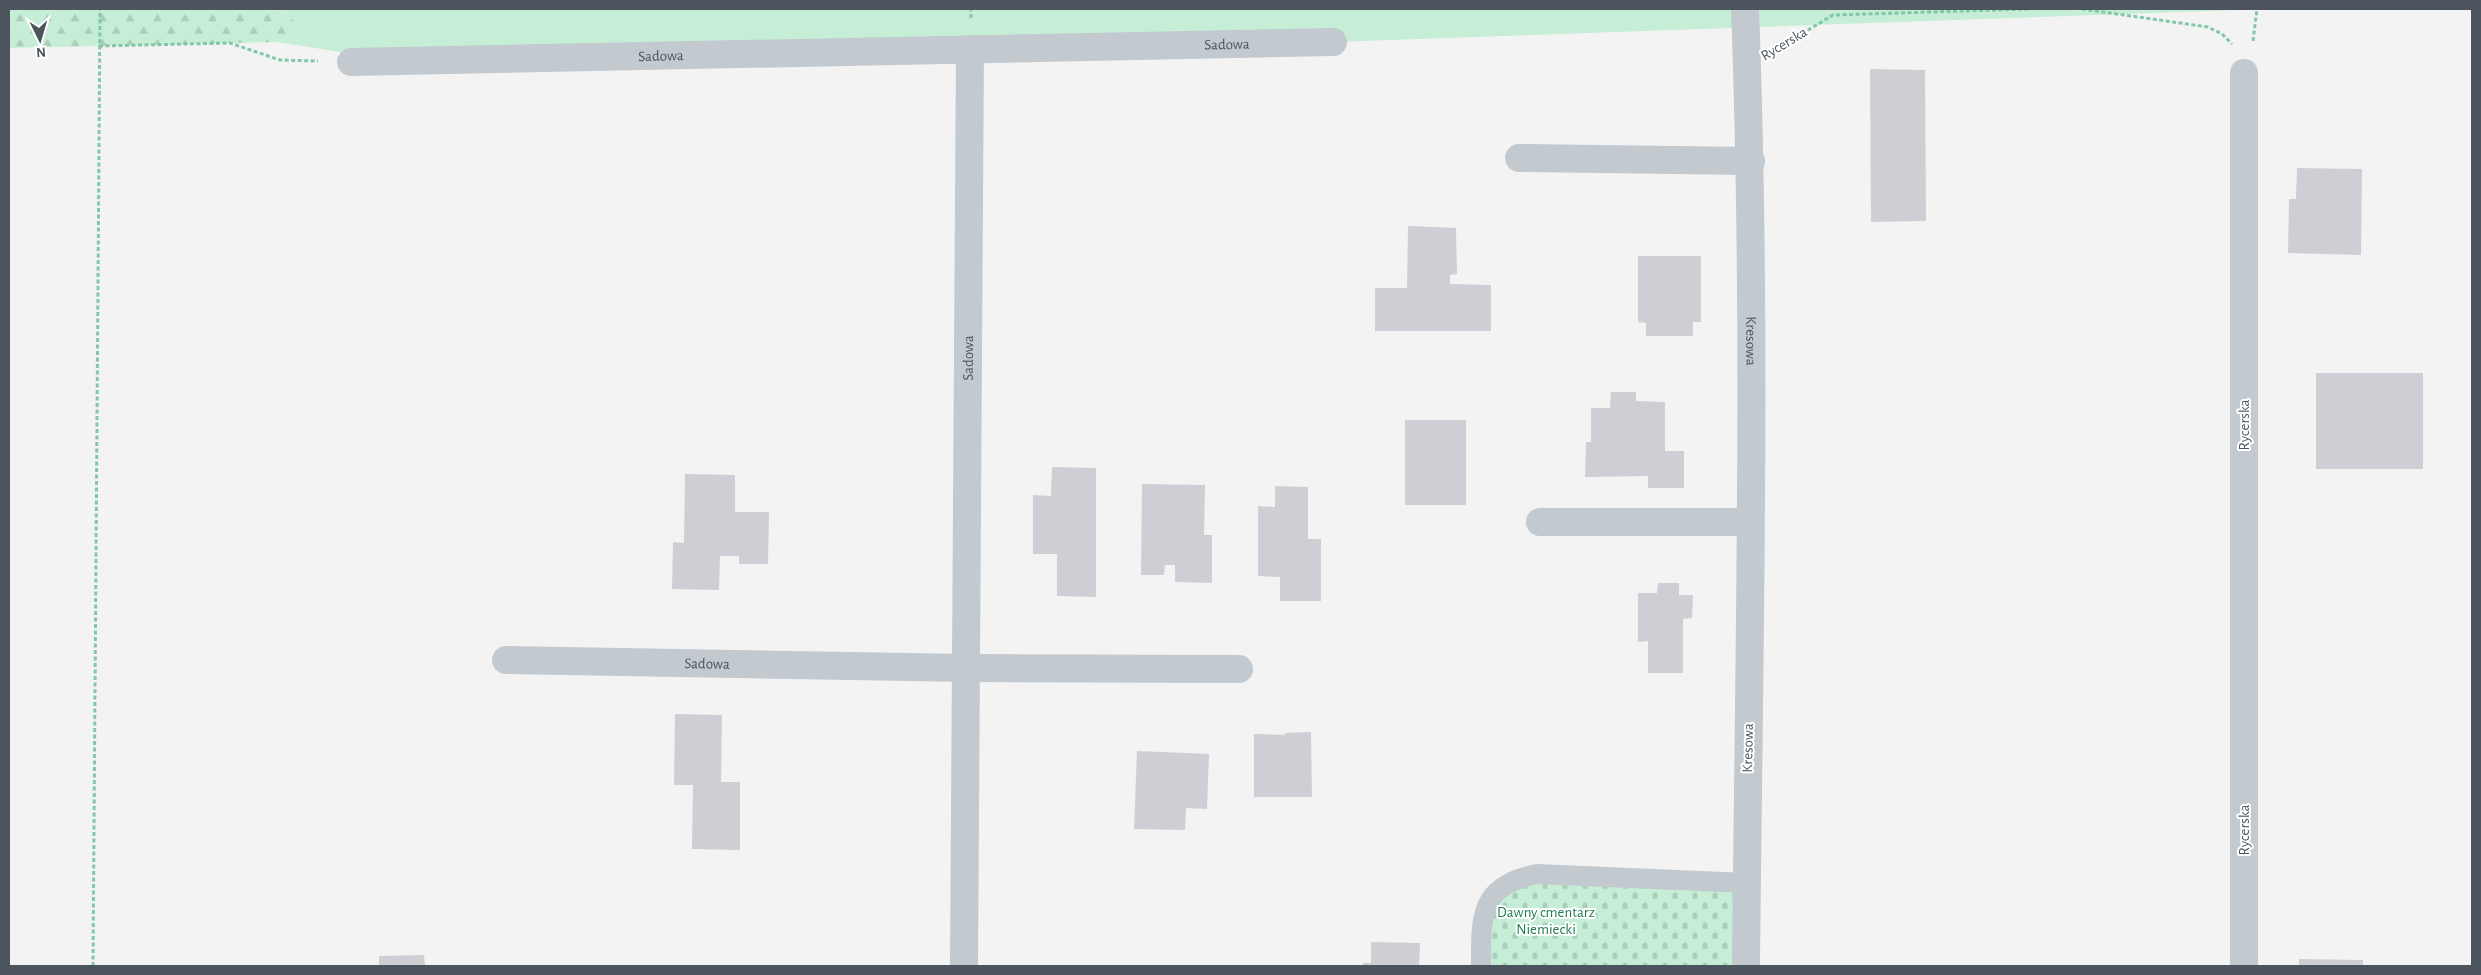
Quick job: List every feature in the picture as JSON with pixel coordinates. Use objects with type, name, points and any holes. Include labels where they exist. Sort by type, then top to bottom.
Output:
[{"type":"street","name":"Kresowa","points":[[1745,9],[1750,161],[1750,522],[1746,966]]},
{"type":"street","name":"Sadowa","points":[[351,62],[1333,42]]},
{"type":"street","name":"Sadowa","points":[[964,966],[970,49]]},
{"type":"street","name":"Rycerska","points":[[2244,73],[2244,966]]},
{"type":"street","points":[[1519,158],[1750,161]]},
{"type":"street","points":[[1540,522],[1750,522]]},
{"type":"street","name":"Sadowa","points":[[506,660],[967,668],[1239,668]]},
{"type":"lane","points":[[1481,966],[1482,917],[1490,900],[1502,886],[1518,877],[1537,874],[1746,883]]},
{"type":"path","points":[[92,966],[100,9]]},
{"type":"path","name":"Rycerska","points":[[1747,66],[1833,15],[2029,9]]},
{"type":"path","points":[[2082,9],[2208,28],[2222,34],[2233,45],[2240,58],[2244,73]]},
{"type":"path","points":[[99,46],[230,43],[280,60],[351,62]]},
{"type":"green space","points":[[9,9],[276,9],[287,14],[304,30],[277,42],[9,48]]},
{"type":"green space","points":[[277,9],[2269,9],[1333,42],[391,60],[277,42],[304,30],[287,14]]},
{"type":"green space","name":"Dawny cmentarz Niemiecki","points":[[1518,877],[1747,883],[1746,966],[1481,966],[1482,917]]},
{"type":"building","points":[[1870,69],[1925,70],[1926,221],[1871,222]]},
{"type":"building","points":[[2297,168],[2362,169],[2361,255],[2288,253],[2289,199],[2296,199]]},
{"type":"building","points":[[1408,226],[1456,228],[1457,274],[1450,275],[1450,284],[1491,285],[1491,331],[1375,331],[1375,288],[1407,288]]},
{"type":"building","points":[[1638,256],[1701,256],[1701,322],[1693,322],[1693,336],[1646,336],[1646,323],[1638,322]]},
{"type":"building","points":[[2316,373],[2423,373],[2423,469],[2316,469]]},
{"type":"building","points":[[1611,392],[1636,392],[1636,401],[1665,402],[1665,451],[1684,451],[1684,488],[1648,488],[1648,476],[1585,477],[1586,442],[1591,442],[1591,408],[1610,408]]},
{"type":"building","points":[[1405,420],[1466,420],[1466,505],[1405,505]]},
{"type":"building","points":[[1052,467],[1096,468],[1096,597],[1057,596],[1057,554],[1033,554],[1033,495],[1051,496]]},
{"type":"building","points":[[685,474],[735,475],[735,512],[769,512],[768,564],[739,564],[739,556],[720,556],[719,590],[672,589],[673,542],[684,543]]},
{"type":"building","points":[[1142,484],[1205,485],[1204,535],[1212,535],[1212,583],[1175,582],[1175,565],[1165,565],[1164,575],[1141,575]]},
{"type":"building","points":[[1275,486],[1308,487],[1308,539],[1321,539],[1321,601],[1280,601],[1280,577],[1258,576],[1258,506],[1275,507]]},
{"type":"building","points":[[1658,583],[1679,583],[1679,595],[1693,595],[1692,618],[1683,619],[1683,673],[1648,673],[1648,641],[1638,642],[1638,593],[1657,593]]},
{"type":"building","points":[[675,714],[722,715],[721,782],[740,782],[740,850],[692,849],[693,785],[674,785]]},
{"type":"building","points":[[1311,732],[1312,797],[1254,797],[1254,734],[1285,735],[1285,733]]},
{"type":"building","points":[[1137,751],[1209,754],[1207,809],[1186,808],[1185,830],[1134,829]]},
{"type":"building","points":[[1371,942],[1420,943],[1419,966],[1363,966],[1363,963],[1371,963]]},
{"type":"building","points":[[424,955],[425,966],[379,966],[379,956]]},
{"type":"building","points":[[2299,959],[2363,960],[2363,966],[2299,966]]}]
